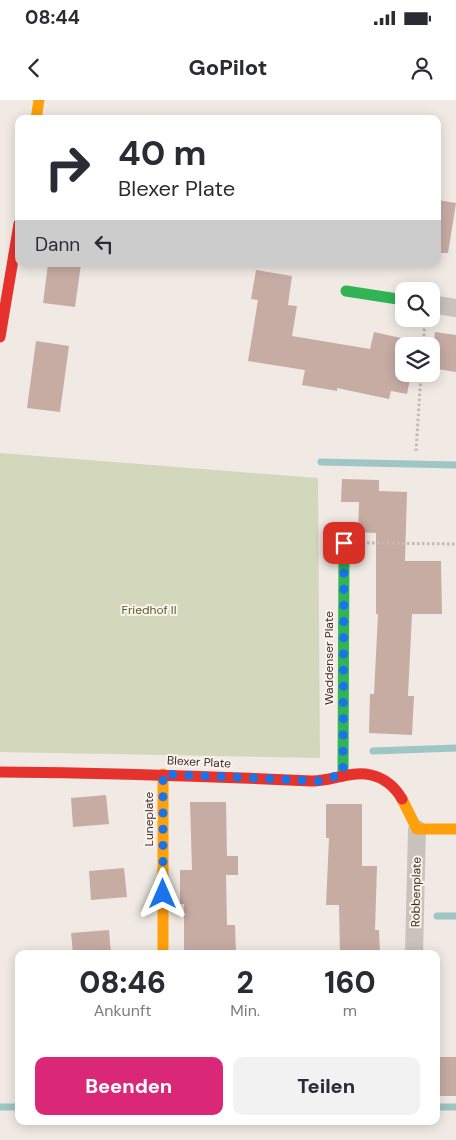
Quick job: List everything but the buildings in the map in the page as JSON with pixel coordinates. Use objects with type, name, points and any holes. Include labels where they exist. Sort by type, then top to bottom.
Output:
[{"type":"street","points":[[37,115],[39,100]]},
{"type":"street","points":[[0,337],[15,248]]},
{"type":"street","points":[[346,291],[395,299]]},
{"type":"street","points":[[440,305],[456,308]]},
{"type":"street","name":"Waddenser Plate","points":[[343,774],[344,543]]},
{"type":"street","name":"Blexer Plate","points":[[0,772],[163,774],[319,781],[343,774],[366,773],[387,780],[407,805],[417,829]]},
{"type":"street","name":"Luneplate","points":[[163,774],[163,950]]},
{"type":"street","points":[[417,829],[456,829]]},
{"type":"street","name":"Robbenplate","points":[[414,950],[417,829]]},
{"type":"path","points":[[416,451],[420,382]]},
{"type":"path","points":[[344,543],[456,544]]},
{"type":"green space","name":"Friedhof II","points":[[0,453],[318,478],[320,758],[0,752]]},
{"type":"waterway","points":[[321,462],[456,465]]},
{"type":"waterway","points":[[373,751],[456,748]]},
{"type":"waterway","points":[[437,916],[456,916]]},
{"type":"waterway","points":[[0,1107],[15,1107]]},
{"type":"waterway","points":[[440,1107],[456,1107]]},
{"type":"traffic: fast","points":[[346,291],[395,299]]},
{"type":"traffic: fast","points":[[343,774],[344,543]]},
{"type":"traffic: slow","points":[[37,115],[39,100]]},
{"type":"traffic: slow","points":[[163,774],[163,950]]},
{"type":"traffic: slow","points":[[402,799],[417,829],[456,829]]},
{"type":"traffic: jam","points":[[0,337],[15,248]]},
{"type":"traffic: jam","points":[[0,772],[156,775],[311,781],[363,774],[376,776],[385,781],[393,787],[402,799]]},
{"type":"route","points":[[163,894],[163,774],[319,781],[343,774],[344,543]]}]
